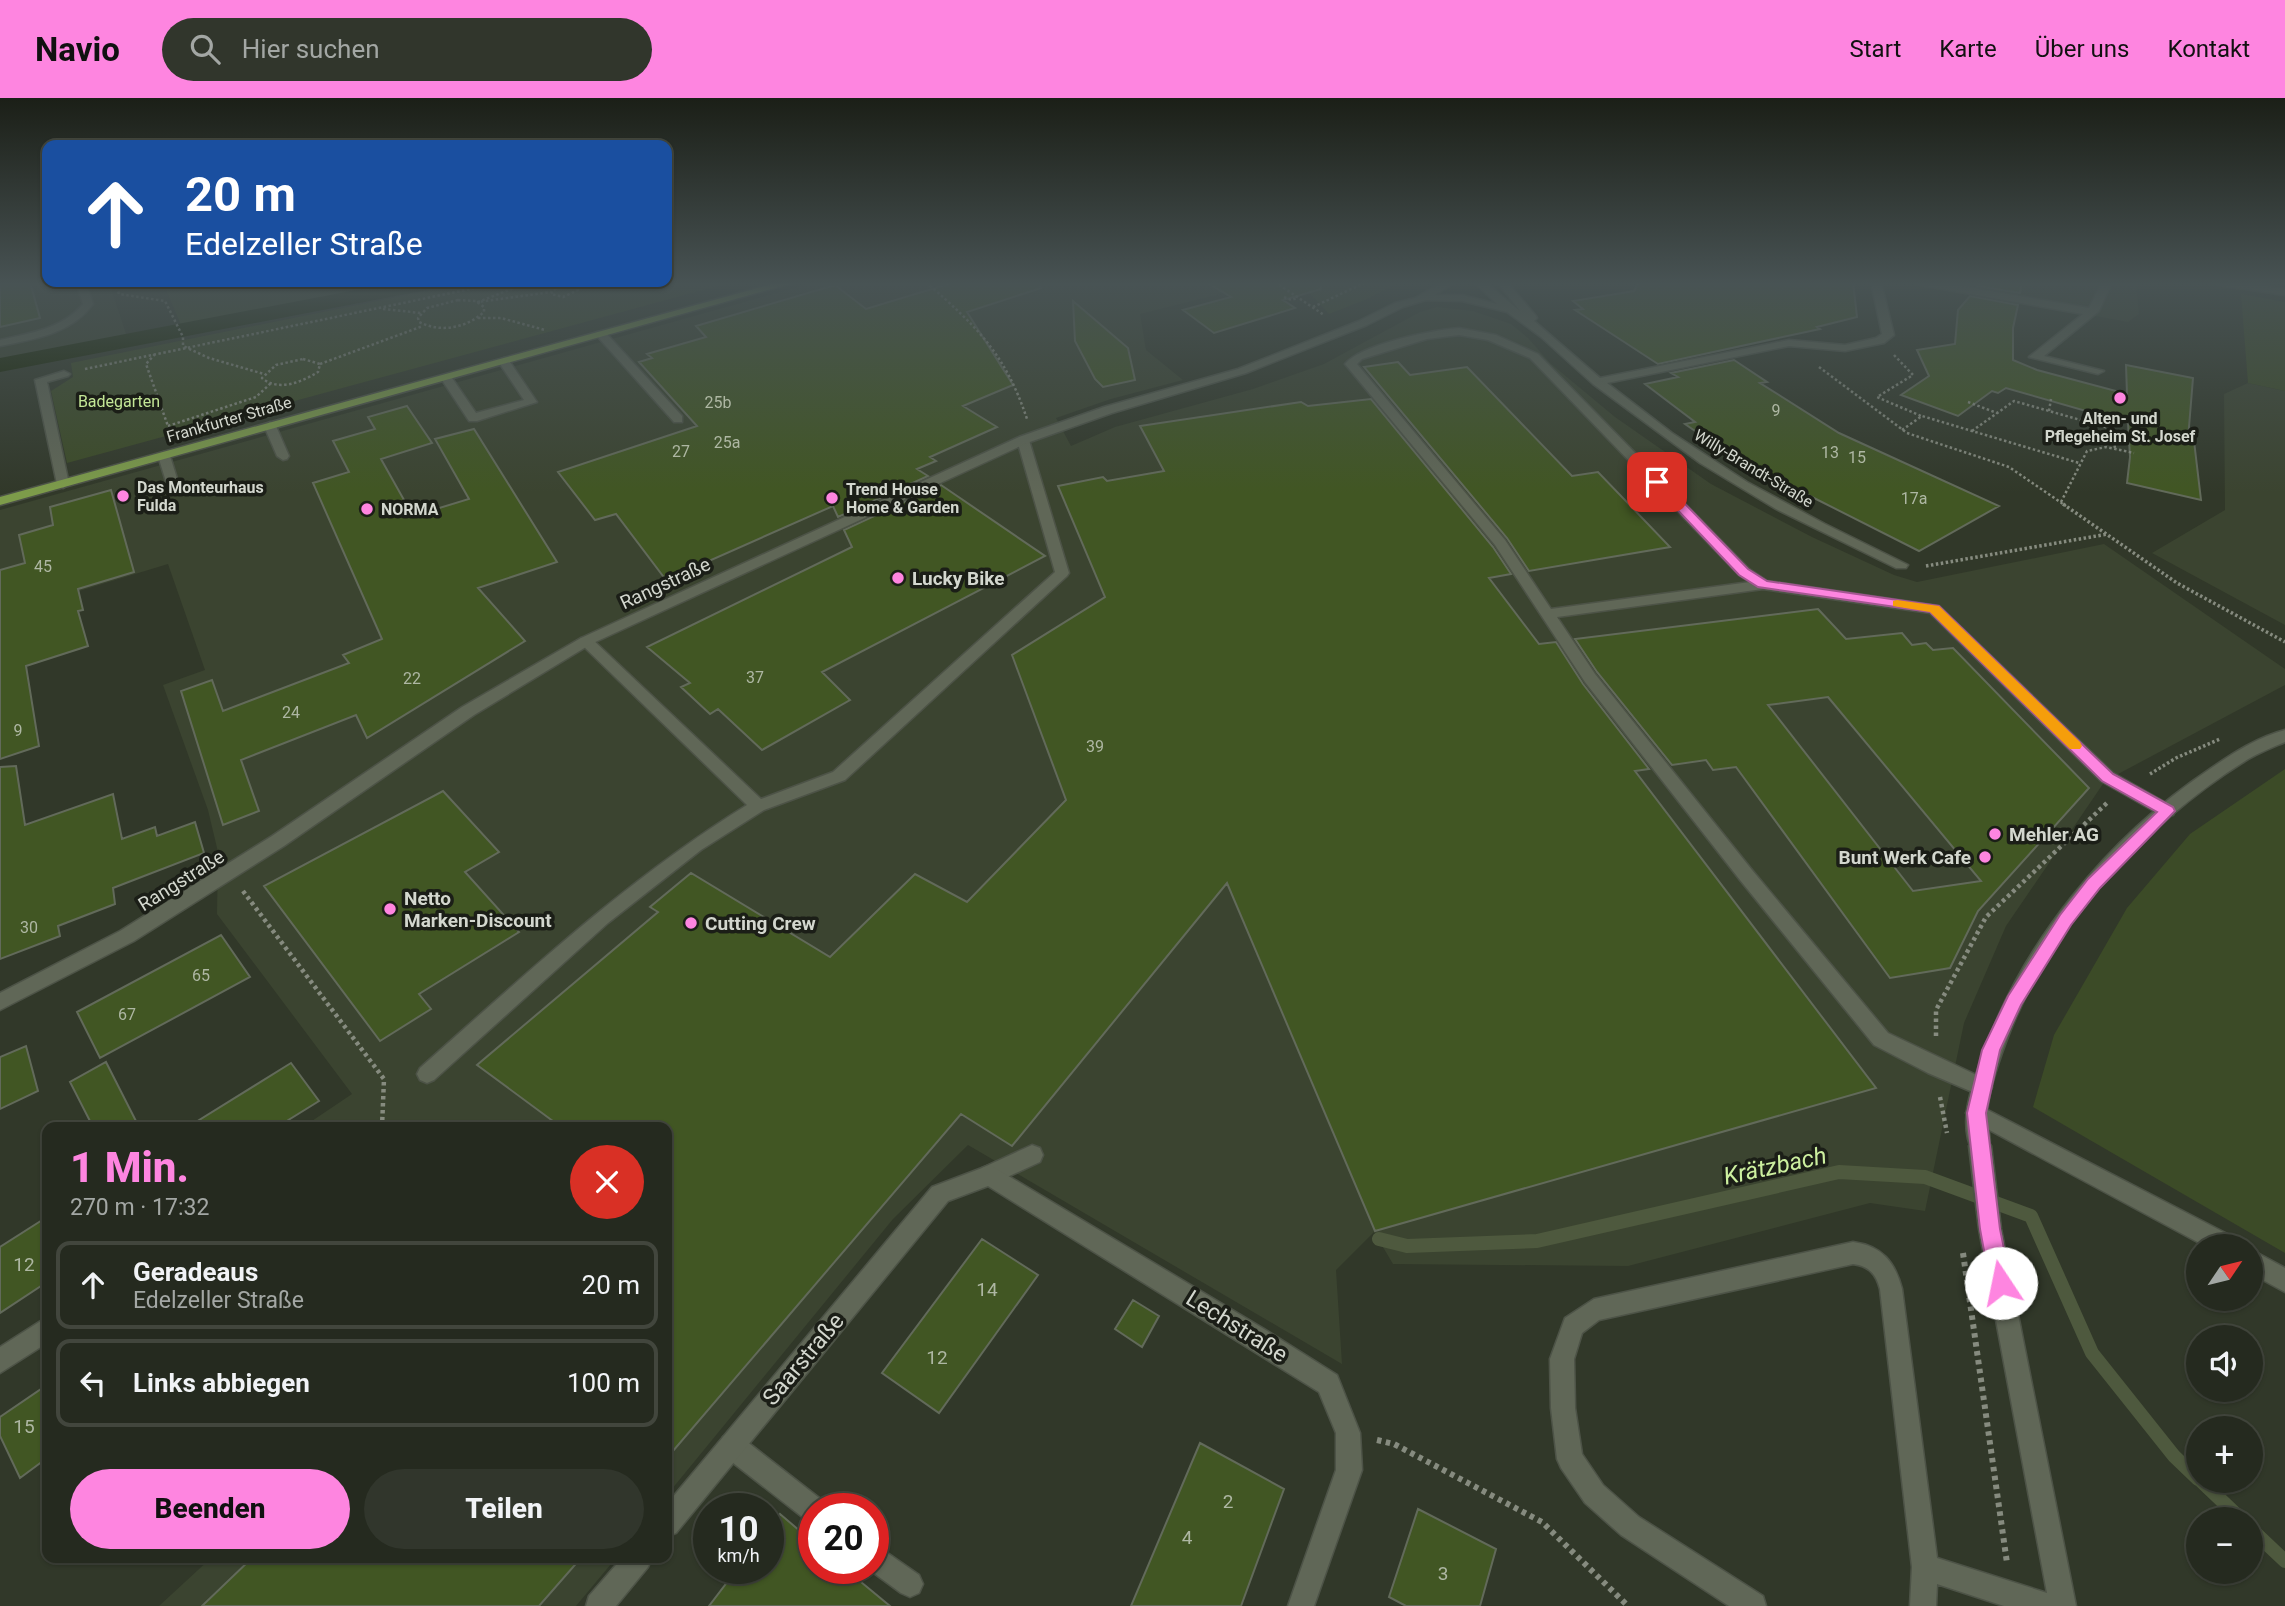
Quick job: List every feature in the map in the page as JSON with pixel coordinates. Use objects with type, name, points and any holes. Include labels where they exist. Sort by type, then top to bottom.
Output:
[{"type":"main road","name":"Frankfurter Straße","points":[[0,501],[535,352]]},
{"type":"street","points":[[618,352],[678,419]]},
{"type":"street","name":"Rangstraße","points":[[0,1002],[127,936],[218,880],[436,731],[517,679],[586,641],[1023,440],[1108,410],[1242,371],[1289,352]]},
{"type":"street","points":[[1374,352],[1358,357],[1351,364],[1500,543],[1598,689],[1746,876],[1881,1039],[1935,1067],[1982,1087]]},
{"type":"street","points":[[1527,352],[1534,356],[1744,572],[1763,585]]},
{"type":"street","name":"Willy-Brandt-Straße","points":[[1564,352],[1597,382],[1704,462],[1780,507],[1901,565]]},
{"type":"street","points":[[1597,382],[1743,352]]},
{"type":"street","points":[[2041,352],[2035,357],[2098,371]]},
{"type":"street","points":[[446,377],[473,418],[531,402],[504,361]]},
{"type":"street","points":[[62,484],[41,380],[64,374]]},
{"type":"street","points":[[270,426],[284,456]]},
{"type":"street","points":[[427,1074],[602,918],[695,845],[758,806],[839,776],[1062,573],[1023,440]]},
{"type":"street","points":[[164,456],[174,488]]},
{"type":"street","points":[[1547,614],[1763,585],[1934,609],[2107,777],[2167,811]]},
{"type":"street","points":[[586,641],[758,806]]},
{"type":"street","points":[[2063,1606],[1990,1229],[1976,1113],[1991,1050],[2014,1001],[2066,920],[2094,883],[2167,811],[2220,770],[2252,750],[2285,735]]},
{"type":"street","points":[[1976,1113],[2204,1234]]},
{"type":"street","points":[[990,1175],[1032,1155]]},
{"type":"street","name":"Saarstraße","points":[[672,1518],[940,1194],[990,1175]]},
{"type":"street","name":"Lechstraße","points":[[990,1175],[1256,1336],[1328,1384],[1348,1433],[1349,1470],[1301,1606]]},
{"type":"street","points":[[1753,1606],[1630,1527],[1594,1493],[1570,1459],[1563,1408],[1562,1359],[1573,1326],[1594,1310],[1853,1253],[1866,1254],[1880,1262],[1888,1275],[1891,1289],[1925,1567],[1923,1606]]},
{"type":"street","points":[[2263,1268],[2285,1281]]},
{"type":"street","points":[[0,1361],[42,1332]]},
{"type":"street","points":[[732,1446],[798,1498]]},
{"type":"street","points":[[599,1606],[635,1563]]},
{"type":"street","points":[[1925,1567],[2045,1606]]},
{"type":"street","points":[[889,1568],[910,1584]]},
{"type":"path","points":[[64,374],[152,352]]},
{"type":"path","points":[[157,352],[146,364],[168,426],[256,397],[270,384]]},
{"type":"path","points":[[197,352],[264,373]]},
{"type":"path","points":[[264,373],[275,365],[294,360],[311,359],[320,364],[352,352]]},
{"type":"path","points":[[997,352],[1017,385],[1029,425]]},
{"type":"path","points":[[1801,352],[1902,430],[2009,467],[2205,600],[2285,642]]},
{"type":"path","points":[[1891,352],[1913,375],[1877,397],[1922,416],[2079,463]]},
{"type":"path","points":[[264,373],[264,381],[270,384],[286,384],[305,380],[318,372],[320,364]]},
{"type":"path","points":[[2049,411],[2051,399]]},
{"type":"path","points":[[1972,431],[2014,401],[2112,429],[2115,448]]},
{"type":"path","points":[[1968,402],[1997,413]]},
{"type":"path","points":[[1902,430],[1922,416]]},
{"type":"path","points":[[2061,502],[2084,453],[2091,449],[2115,448],[2134,453]]},
{"type":"path","points":[[1926,566],[2108,534]]},
{"type":"path","points":[[218,880],[245,892],[384,1079],[382,1122]]},
{"type":"path","points":[[1962,1250],[2012,1595]]},
{"type":"path","points":[[1348,1433],[1394,1444],[1542,1522],[1628,1606]]},
{"type":"shaded area","points":[[0,352],[77,352],[0,371]]},
{"type":"shaded area","points":[[564,352],[1149,352],[1183,380],[1111,399],[1056,418],[1071,446],[1115,427],[1253,389],[1324,364],[1345,352],[1541,352],[1615,417],[1711,484],[1812,537],[1894,575],[1917,582],[2104,544],[2285,669],[2285,685],[2105,781],[2006,926],[1964,1023],[1925,1211],[1870,1203],[1628,1266],[1393,1264],[1374,1232],[1336,1270],[1342,1364],[968,1145],[893,1219],[672,1489],[672,1122],[310,1122],[352,1094],[217,914],[218,852],[208,810],[163,685],[205,670],[168,564],[0,615],[0,510]]},
{"type":"shaded area","points":[[2248,383],[2285,391],[2285,625],[2152,553],[2225,510],[2224,394]]},
{"type":"shaded area","points":[[206,1563],[612,1563],[576,1606],[159,1606]]},
{"type":"green space","name":"Badegarten","points":[[123,352],[473,352],[67,463],[51,391],[73,377],[71,363]]},
{"type":"green space","points":[[2246,352],[2285,352],[2285,391],[2248,383]]},
{"type":"green space","points":[[2285,769],[2285,1253],[2263,1240],[2263,1234],[2252,1234],[2033,1107],[2054,1035],[2127,908],[2190,834]]},
{"type":"building","points":[[992,352],[1013,385],[963,406],[997,427],[930,457],[936,461],[917,469],[928,476],[838,517],[833,506],[666,580],[616,514],[595,520],[558,472],[697,426],[639,362],[652,358],[647,354]]},
{"type":"building","points":[[1081,352],[1129,352],[1135,380],[1103,387],[1095,379]]},
{"type":"building","points":[[1640,352],[1712,352],[1658,364]]},
{"type":"building","name":"Alten- und Pflegeheim St. Josef","points":[[1918,352],[2013,352],[2013,360],[2037,370],[2127,394],[2126,365],[2193,378],[2188,439],[2194,441],[2201,500],[2127,483],[2130,457],[2128,423],[2006,388],[1998,393],[1992,391],[1958,416],[1901,395],[1929,376]]},
{"type":"building","points":[[1734,360],[1767,382],[1760,383],[1839,433],[1999,506],[1919,551],[1810,496],[1732,452],[1727,453],[1685,424],[1695,422],[1645,384],[1678,377],[1671,373]]},
{"type":"building","points":[[1398,362],[1410,375],[1467,367],[1572,476],[1598,472],[1670,547],[1529,571],[1507,538],[1364,367]]},
{"type":"building","points":[[1371,399],[1493,547],[1511,574],[1489,578],[1539,644],[1556,642],[1583,684],[1649,769],[1635,771],[1876,1088],[1375,1231],[1227,883],[1012,1146],[961,1114],[672,1452],[672,1122],[554,1122],[477,1065],[658,912],[650,907],[691,873],[830,957],[915,874],[967,902],[1066,800],[1012,655],[1105,597],[1058,486],[1103,477],[1107,481],[1164,471],[1140,426],[1301,402],[1308,406]]},
{"type":"building","points":[[407,406],[432,443],[381,459],[413,516],[469,499],[435,439],[474,429],[557,562],[478,588],[525,641],[367,738],[356,715],[241,760],[259,811],[223,825],[181,691],[212,680],[223,711],[349,663],[343,655],[382,639],[313,483],[349,472],[333,441],[375,429],[368,417]]},
{"type":"building","points":[[941,485],[1045,556],[822,672],[850,700],[762,750],[718,709],[710,714],[681,687],[690,683],[647,647],[852,547],[844,530]]},
{"type":"building","points":[[111,490],[134,572],[78,589],[83,610],[78,611],[88,646],[26,666],[39,746],[0,759],[0,570],[25,563],[19,535],[53,525],[50,507]]},
{"type":"building","name":"Mehler AG","points":[[1818,609],[1846,639],[1902,633],[1912,645],[1926,643],[1933,650],[1953,648],[2089,788],[1978,911],[1950,968],[1890,978],[1736,767],[1713,770],[1706,760],[1672,765],[1597,672],[1575,639]],"holes":[[[1828,697],[1981,881],[1913,891],[1768,705]]]},
{"type":"building","points":[[16,766],[25,825],[113,794],[122,839],[155,827],[157,836],[195,822],[204,853],[113,888],[115,904],[58,926],[60,936],[0,959],[0,767]]},
{"type":"building","name":"Netto Marken-Discount","points":[[443,791],[499,852],[465,872],[519,932],[419,994],[431,1009],[380,1041],[264,886]]},
{"type":"building","points":[[221,935],[250,977],[100,1058],[77,1012]]},
{"type":"building","points":[[26,1046],[38,1091],[0,1109],[0,1057]]},
{"type":"building","points":[[106,1062],[136,1122],[90,1122],[70,1082]]},
{"type":"building","points":[[291,1063],[319,1101],[285,1122],[196,1122]]},
{"type":"building","points":[[42,1220],[42,1285],[0,1313],[0,1247]]},
{"type":"building","points":[[982,1239],[1038,1275],[939,1413],[882,1373]]},
{"type":"building","points":[[1133,1300],[1159,1316],[1142,1347],[1115,1329]]},
{"type":"building","points":[[42,1388],[42,1462],[20,1478],[0,1436],[0,1417]]},
{"type":"building","points":[[1200,1443],[1284,1489],[1241,1606],[1131,1606]]},
{"type":"building","points":[[1418,1509],[1496,1549],[1480,1606],[1406,1606],[1389,1597]]},
{"type":"building","points":[[784,1517],[798,1529],[798,1584],[863,1584],[890,1606],[709,1606],[726,1584],[784,1584]]},
{"type":"building","points":[[247,1563],[577,1563],[539,1606],[202,1606]]},
{"type":"waterway","points":[[0,365],[66,352]]},
{"type":"waterway","name":"Krätzbach","points":[[1379,1239],[1407,1246],[1537,1241],[1839,1172],[1925,1177],[2031,1216],[2092,1353],[2186,1468]]},
{"type":"waterway","name":"Krätzbach","points":[[2214,1493],[2228,1507]]},
{"type":"waterway","name":"Krätzbach","points":[[2263,1540],[2285,1561]]},
{"type":"slow traffic","points":[[1897,604],[1934,609],[2075,746]]},
{"type":"place","name":"Alten- und Pflegeheim St. Josef","points":[[2120,398]]},
{"type":"place","name":"Das Monteurhaus Fulda","points":[[123,496]]},
{"type":"place","name":"Trend House Home & Garden","points":[[832,498]]},
{"type":"place","name":"NORMA","points":[[367,509]]},
{"type":"place","name":"Lucky Bike","points":[[898,578]]},
{"type":"place","name":"Mehler AG","points":[[1995,834]]},
{"type":"place","name":"Bunt Werk Cafe","points":[[1985,857]]},
{"type":"place","name":"Netto Marken-Discount","points":[[390,909]]},
{"type":"place","name":"Cutting Crew","points":[[691,923]]},
{"type":"route","points":[[1657,482],[1744,572],[1763,585],[1934,609],[2107,777],[2167,811],[2094,883],[2066,920],[2014,1001],[1991,1050],[1976,1113],[1990,1229],[2001,1283]]}]
